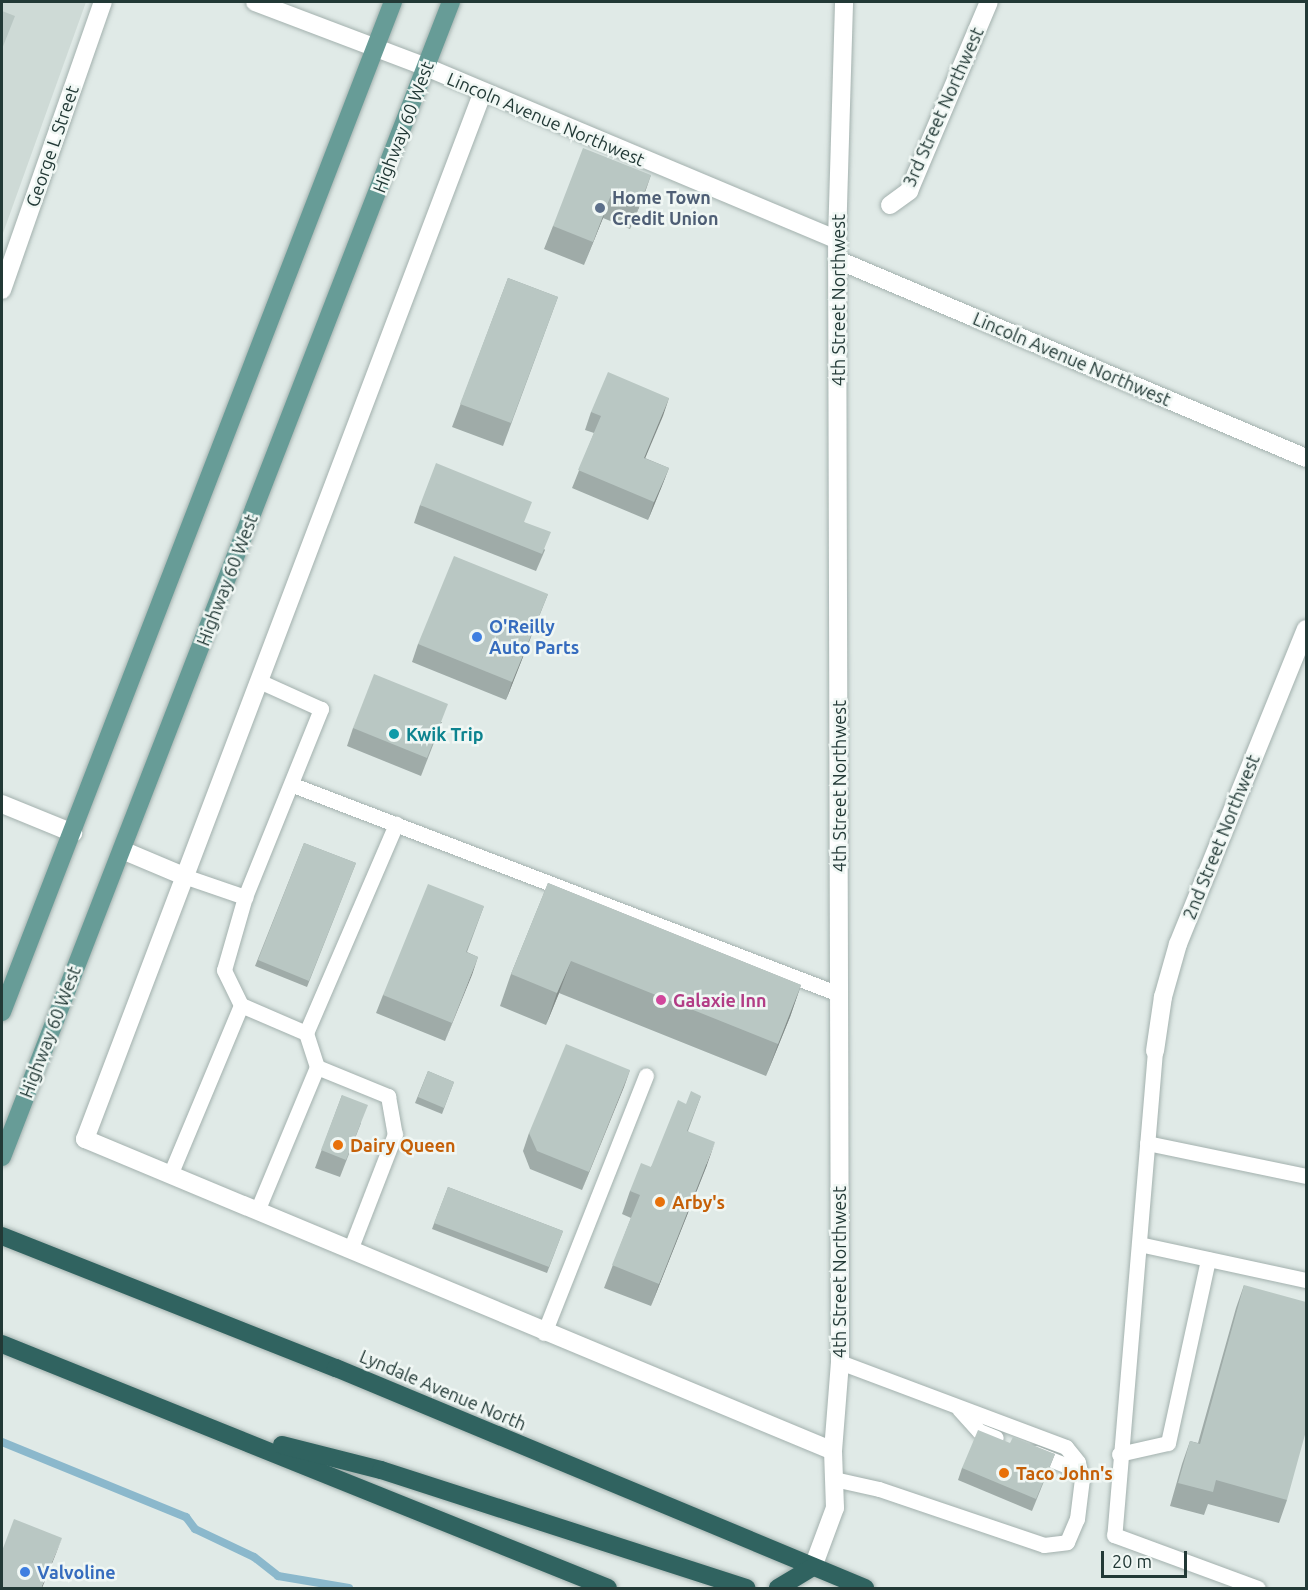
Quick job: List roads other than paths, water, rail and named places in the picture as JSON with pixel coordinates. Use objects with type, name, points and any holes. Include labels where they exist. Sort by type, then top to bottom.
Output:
[{"type":"highway","name":"Lyndale Avenue North","points":[[2,1236],[336,1368],[865,1588]]},
{"type":"highway","points":[[2,1344],[608,1588]]},
{"type":"highway","points":[[213,1428],[381,1470],[746,1588]]},
{"type":"highway","points":[[778,1588],[813,1567]]},
{"type":"main road","points":[[2,1011],[73,833],[393,2]]},
{"type":"main road","name":"Highway 60 West","points":[[2,1157],[451,2]]},
{"type":"street","name":"George L Street","points":[[2,290],[104,2]]},
{"type":"street","name":"Lincoln Avenue Northwest","points":[[259,2],[426,67],[482,94],[837,240]]},
{"type":"street","name":"4th Street Northwest","points":[[813,1567],[836,1508],[833,1451],[840,1362],[837,240],[844,2]]},
{"type":"street","name":"3rd Street Northwest","points":[[890,205],[909,191],[989,2]]},
{"type":"street","points":[[482,94],[86,1139],[544,1333],[833,1451]]},
{"type":"street","name":"Lincoln Avenue Northwest","points":[[838,260],[1306,458]]},
{"type":"street","name":"2nd Street Northwest","points":[[1155,1051],[1163,998],[1178,944],[1306,629]]},
{"type":"street","points":[[2,804],[73,833]]},
{"type":"street","points":[[122,850],[184,876]]},
{"type":"lane","points":[[259,681],[321,709],[293,785],[244,897],[224,970],[241,1005],[306,1033]]},
{"type":"lane","points":[[293,785],[839,994]]},
{"type":"lane","points":[[257,1211],[317,1067],[306,1033],[396,824]]},
{"type":"lane","points":[[184,876],[244,897]]},
{"type":"lane","points":[[170,1175],[241,1005]]},
{"type":"lane","points":[[1155,1051],[1119,1454],[1114,1535],[1257,1588]]},
{"type":"lane","points":[[317,1067],[388,1096],[394,1134],[350,1250]]},
{"type":"lane","points":[[544,1333],[646,1076]]},
{"type":"lane","points":[[1147,1143],[1306,1176]]},
{"type":"lane","points":[[1139,1244],[1306,1280]]},
{"type":"lane","points":[[1119,1454],[1168,1443],[1208,1259]]},
{"type":"lane","points":[[834,1479],[879,1488],[1044,1545],[1067,1542],[1077,1519],[1080,1471],[1078,1462],[1066,1447],[840,1362]]},
{"type":"waterway","points":[[2,1442],[186,1517],[195,1529],[254,1557],[278,1576],[349,1588]]},
{"type":"place","name":"Home Town Credit Union","points":[[600,208]]},
{"type":"place","name":"O'Reilly Auto Parts","points":[[477,637]]},
{"type":"place","name":"Kwik Trip","points":[[394,734]]},
{"type":"place","name":"Galaxie Inn","points":[[661,1000]]},
{"type":"place","name":"Dairy Queen","points":[[338,1145]]},
{"type":"place","name":"Arby's","points":[[660,1202]]},
{"type":"place","name":"Taco John's","points":[[1004,1473]]},
{"type":"place","name":"Valvoline","points":[[25,1572]]}]
